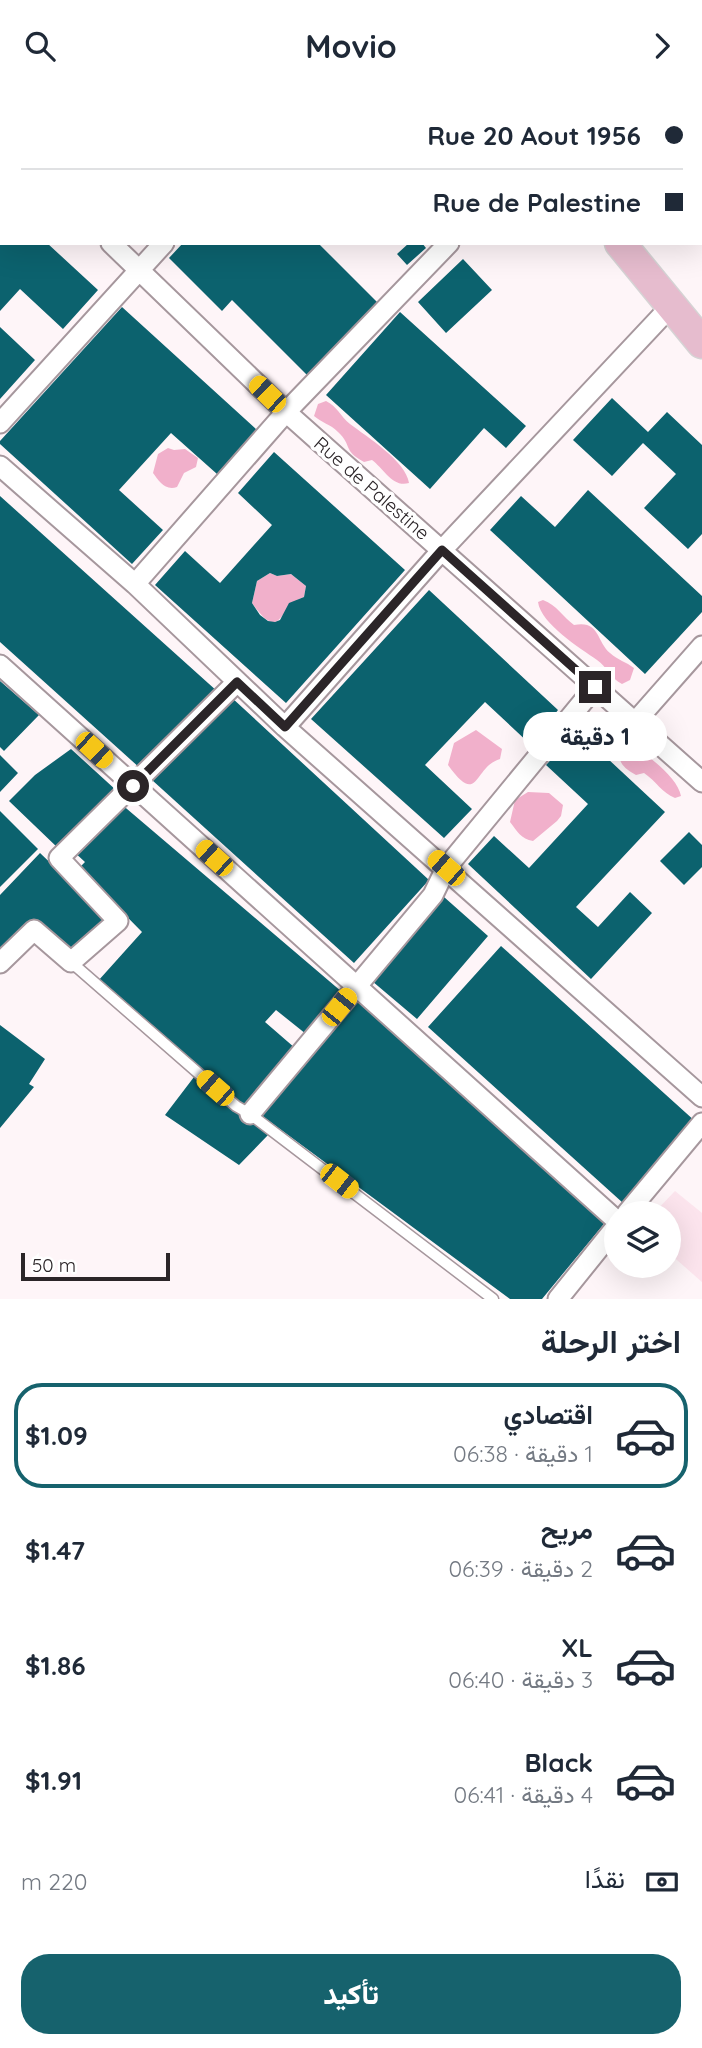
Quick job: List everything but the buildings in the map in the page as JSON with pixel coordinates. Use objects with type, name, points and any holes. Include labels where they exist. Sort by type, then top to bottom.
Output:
[{"type":"main road","points":[[622,245],[702,343]]},
{"type":"street","name":"Rue de Palestine","points":[[113,245],[286,412],[702,782]]},
{"type":"street","points":[[0,423],[162,245]]},
{"type":"street","points":[[135,584],[286,412],[447,245]]},
{"type":"street","points":[[285,727],[442,550],[672,305]]},
{"type":"street","points":[[0,466],[135,584],[285,727],[702,1097]]},
{"type":"street","points":[[635,722],[702,646]]},
{"type":"street","points":[[0,665],[604,1209]]},
{"type":"street","points":[[0,963],[34,930],[71,962],[118,921],[59,858],[237,682]]},
{"type":"street","points":[[250,1114],[433,895],[446,868],[595,687]]},
{"type":"street","points":[[638,1201],[702,1123]]},
{"type":"street","points":[[558,1299],[604,1242]]},
{"type":"lane","points":[[71,962],[236,1106],[493,1299]]},
{"type":"shaded area","points":[[326,401],[393,458],[401,466],[409,483],[398,483],[372,460],[364,462],[357,458],[338,432],[314,416],[318,404]]},
{"type":"shaded area","points":[[168,448],[185,449],[198,458],[196,467],[184,473],[177,487],[173,488],[163,484],[153,473],[158,454]]},
{"type":"shaded area","points":[[270,573],[277,576],[291,574],[306,586],[304,597],[295,601],[275,622],[269,621],[252,603],[257,581]]},
{"type":"shaded area","points":[[543,600],[574,625],[582,624],[593,628],[610,653],[634,668],[630,680],[622,684],[618,682],[600,663],[554,627],[541,610],[538,602]]},
{"type":"shaded area","points":[[598,713],[619,734],[665,771],[681,796],[670,796],[644,773],[636,775],[629,771],[610,745],[585,729],[589,717]]},
{"type":"shaded area","points":[[476,730],[502,749],[500,759],[491,763],[471,784],[465,783],[448,765],[454,743]]},
{"type":"shaded area","points":[[528,792],[549,793],[563,805],[557,821],[533,841],[522,836],[510,822],[515,800]]},
{"type":"shaded area","points":[[675,1191],[702,1213],[702,1282],[681,1264],[681,1201],[665,1201]]},
{"type":"route","points":[[133,786],[237,682],[285,727],[442,550],[595,687]]}]
